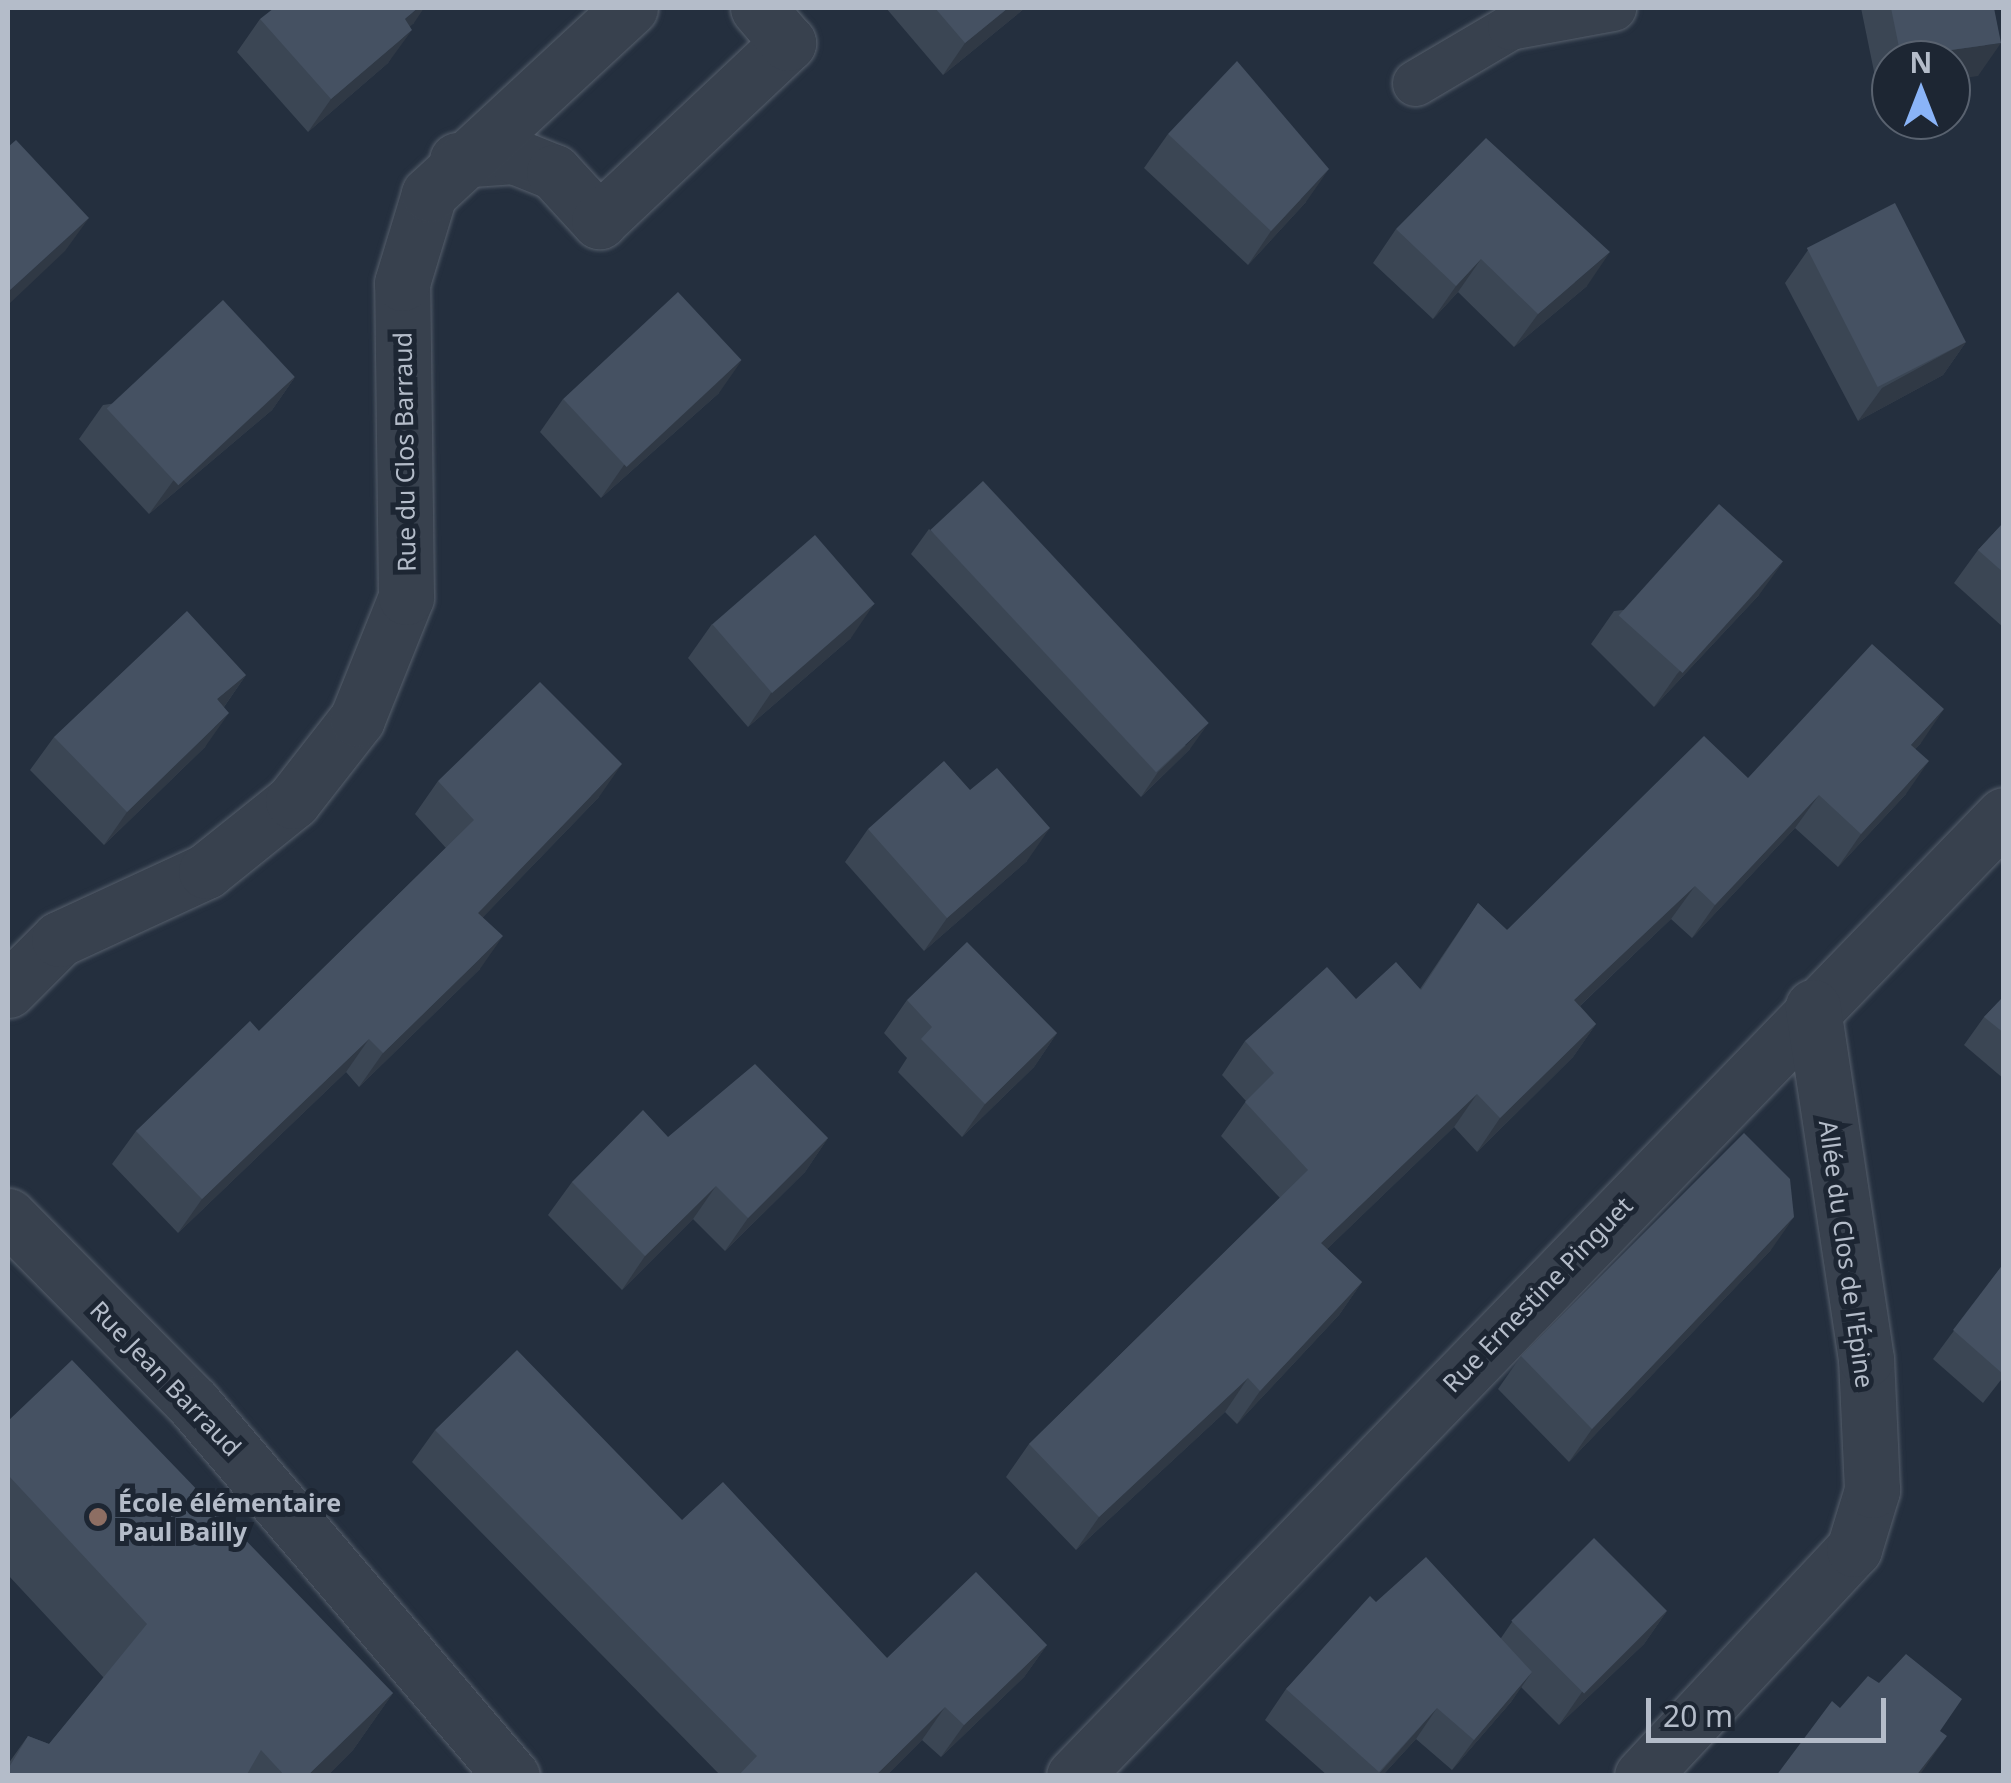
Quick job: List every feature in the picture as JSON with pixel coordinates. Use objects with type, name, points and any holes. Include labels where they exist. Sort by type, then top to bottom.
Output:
[{"type":"street","name":"Rue du Clos Barraud","points":[[8,990],[59,939],[206,872],[293,801],[357,719],[406,596],[402,283],[430,194],[456,160],[630,8]]},
{"type":"street","points":[[456,160],[514,156],[554,172],[599,221],[788,43],[758,8]]},
{"type":"street","name":"Rue Ernestine Pinguet","points":[[1074,1776],[1813,1007],[2004,814]]},
{"type":"street","name":"Allée du Clos de l'Épine","points":[[1642,1776],[1854,1549],[1872,1490],[1866,1359],[1813,1007]]},
{"type":"street","name":"Rue Jean Barraud","points":[[8,1216],[193,1402],[502,1772]]},
{"type":"lane","points":[[1415,83],[1510,27],[1614,8]]},
{"type":"building","points":[[274,8],[418,8],[405,19],[412,30],[331,99],[260,19]]},
{"type":"building","points":[[935,8],[1008,8],[965,43]]},
{"type":"building","points":[[1891,8],[1994,8],[2001,43],[1971,47],[1971,40],[1898,40]]},
{"type":"building","points":[[1237,61],[1329,169],[1271,231],[1168,134]]},
{"type":"building","points":[[1486,138],[1610,252],[1538,314],[1481,259],[1456,286],[1396,229]]},
{"type":"building","points":[[16,140],[89,218],[8,292],[8,147]]},
{"type":"building","points":[[1895,203],[1966,342],[1878,387],[1807,248]]},
{"type":"building","points":[[678,292],[741,360],[627,467],[563,399]]},
{"type":"building","points":[[223,300],[295,377],[178,485],[107,408]]},
{"type":"building","points":[[983,481],[1209,723],[1156,772],[930,530]]},
{"type":"building","points":[[1719,504],[1783,562],[1683,673],[1619,615]]},
{"type":"building","points":[[2004,522],[2004,573],[1978,550]]},
{"type":"building","points":[[815,535],[875,604],[772,693],[712,624]]},
{"type":"building","points":[[187,611],[246,675],[217,699],[229,713],[127,812],[54,737]]},
{"type":"building","points":[[1872,644],[1944,709],[1911,745],[1929,761],[1861,834],[1819,795],[1715,905],[1695,886],[1574,1000],[1596,1024],[1500,1118],[1477,1094],[1321,1243],[1362,1282],[1260,1391],[1248,1378],[1099,1517],[1029,1444],[1308,1170],[1245,1102],[1274,1073],[1245,1041],[1327,967],[1356,999],[1396,962],[1421,990],[1478,903],[1507,930],[1704,736],[1748,778]]},
{"type":"building","points":[[540,682],[622,764],[478,913],[503,936],[383,1053],[369,1039],[202,1199],[136,1131],[250,1021],[259,1031],[474,820],[438,781]]},
{"type":"building","points":[[944,761],[970,790],[997,768],[1050,828],[947,918],[868,829]]},
{"type":"building","points":[[967,942],[1057,1033],[985,1104],[921,1039],[932,1027],[907,1000]]},
{"type":"building","points":[[2004,996],[2004,1033],[1984,1017]]},
{"type":"building","points":[[755,1064],[828,1138],[748,1218],[716,1186],[645,1256],[572,1182],[643,1110],[668,1137]]},
{"type":"building","points":[[1744,1133],[1790,1179],[1794,1217],[1592,1429],[1521,1356]]},
{"type":"building","points":[[2004,1263],[2004,1374],[2003,1374],[1953,1330]]},
{"type":"building","points":[[517,1350],[682,1520],[723,1482],[887,1658],[976,1572],[1047,1645],[964,1725],[945,1707],[875,1776],[738,1776],[757,1756],[435,1430]]},
{"type":"building","name":"École élémentaire Paul Bailly","points":[[72,1360],[393,1693],[307,1776],[285,1776],[261,1750],[246,1776],[8,1776],[8,1769],[28,1736],[49,1744],[147,1624],[8,1475],[8,1421]]},
{"type":"building","points":[[1594,1538],[1667,1611],[1584,1694],[1511,1621]]},
{"type":"building","points":[[1426,1557],[1532,1672],[1474,1740],[1437,1708],[1379,1772],[1286,1689],[1370,1596],[1376,1602]]},
{"type":"building","points":[[1906,1654],[1962,1699],[1940,1731],[1947,1736],[1916,1776],[1776,1776],[1832,1701],[1840,1708],[1868,1676],[1879,1683]]},
{"type":"place","name":"École élémentaire Paul Bailly","points":[[98,1517]]}]
